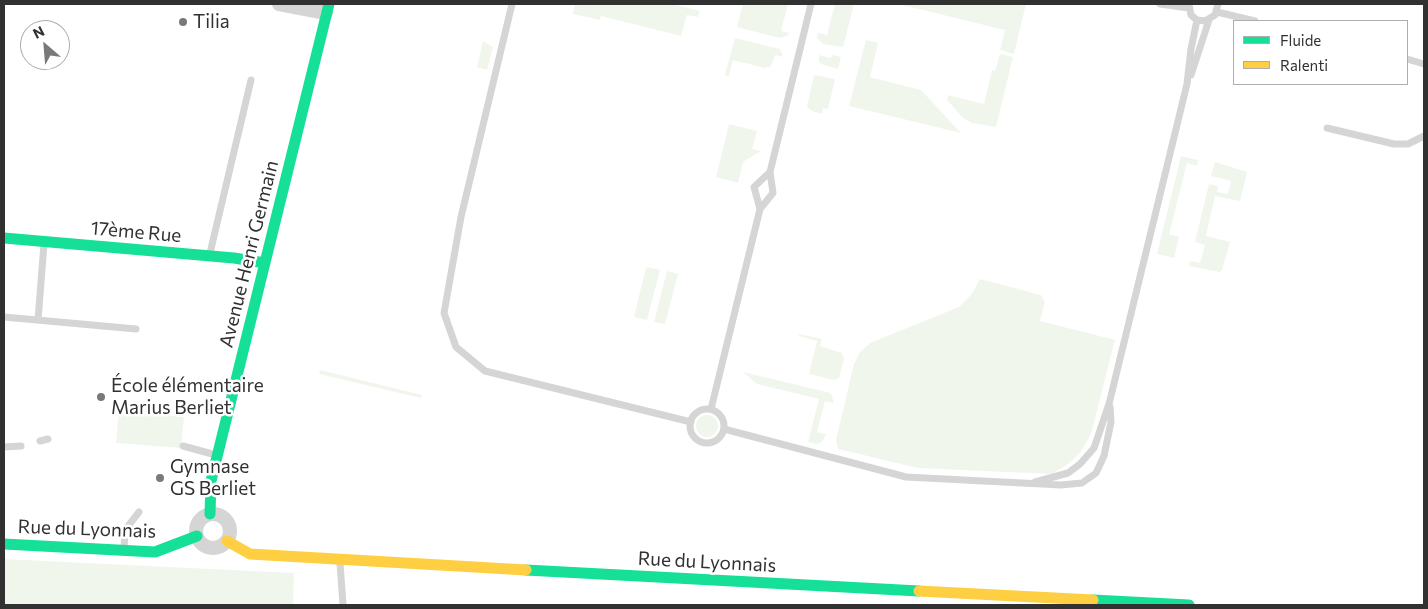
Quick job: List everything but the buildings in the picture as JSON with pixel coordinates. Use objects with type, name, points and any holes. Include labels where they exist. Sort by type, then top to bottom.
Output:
[{"type":"street","points":[[279,4],[328,9]]},
{"type":"street","name":"Avenue Henri Germain","points":[[210,514],[211,481],[217,455],[328,9]]},
{"type":"street","name":"17ème Rue","points":[[4,238],[210,256],[265,263]]},
{"type":"street","points":[[210,514],[220,515],[228,521],[230,531],[227,541],[220,546],[211,548],[202,544],[197,536],[198,522],[210,514]]},
{"type":"street","name":"Rue du Lyonnais","points":[[4,544],[155,552],[197,536]]},
{"type":"street","name":"Rue du Lyonnais","points":[[227,541],[250,554],[340,560],[1099,603],[1189,605]]},
{"type":"lane","points":[[512,4],[461,217],[444,313],[456,347],[485,371],[691,422]]},
{"type":"lane","points":[[711,409],[760,209],[773,193],[770,172],[811,4]]},
{"type":"lane","points":[[1160,4],[1189,6],[1192,15],[1197,20],[1209,20]]},
{"type":"lane","points":[[1187,84],[1200,51],[1209,20],[1217,12],[1218,4]]},
{"type":"lane","points":[[1217,12],[1251,20]]},
{"type":"lane","points":[[1035,482],[1068,473],[1080,464],[1094,448],[1110,404],[1187,84],[1197,20]]},
{"type":"lane","points":[[1408,59],[1424,64]]},
{"type":"lane","points":[[210,256],[252,80]]},
{"type":"lane","points":[[1328,128],[1394,144],[1408,144],[1424,136]]},
{"type":"lane","points":[[760,209],[754,187],[770,172]]},
{"type":"lane","points":[[38,320],[44,241]]},
{"type":"lane","points":[[4,317],[136,329]]},
{"type":"lane","points":[[724,429],[906,477],[1035,482],[1061,485],[1082,483],[1096,473],[1104,456],[1108,439],[1111,422],[1110,404]]},
{"type":"lane","points":[[711,409],[720,414],[724,429],[719,438],[704,442],[695,437],[691,422],[696,413],[711,409]]},
{"type":"lane","points":[[40,441],[48,439]]},
{"type":"lane","points":[[4,447],[21,446]]},
{"type":"lane","points":[[183,446],[217,455]]},
{"type":"lane","points":[[124,550],[125,530],[139,512]]},
{"type":"lane","points":[[340,560],[343,605]]},
{"type":"shaded area","points":[[575,4],[672,4],[700,11],[698,17],[687,15],[681,36],[601,16],[600,20],[573,14]]},
{"type":"shaded area","points":[[743,4],[788,4],[781,31],[790,33],[780,38],[737,27]]},
{"type":"shaded area","points":[[835,4],[854,4],[843,47],[823,44],[817,38],[818,33],[827,35]]},
{"type":"shaded area","points":[[898,4],[1026,4],[1014,54],[1000,50],[1005,30]]},
{"type":"shaded area","points":[[735,38],[780,49],[783,57],[775,55],[771,66],[765,68],[733,60],[729,76],[725,75]]},
{"type":"shaded area","points":[[866,40],[878,43],[870,77],[921,90],[961,133],[849,106]]},
{"type":"shaded area","points":[[483,41],[493,47],[487,70],[477,67]]},
{"type":"shaded area","points":[[1000,54],[1013,57],[996,127],[972,123],[963,118],[947,100],[948,95],[984,104],[992,70],[995,71]]},
{"type":"shaded area","points":[[819,55],[831,58],[832,55],[841,57],[838,69],[821,64]]},
{"type":"shaded area","points":[[814,75],[835,79],[828,109],[823,108],[822,114],[812,111],[807,107]]},
{"type":"shaded area","points":[[729,124],[757,131],[752,149],[761,151],[743,162],[738,183],[716,177]]},
{"type":"shaded area","points":[[1181,156],[1198,160],[1197,166],[1187,163],[1169,234],[1179,237],[1174,258],[1157,254]]},
{"type":"shaded area","points":[[1215,162],[1247,172],[1240,201],[1215,196],[1206,236],[1230,242],[1220,272],[1189,266],[1190,261],[1200,263],[1205,245],[1195,242],[1209,184],[1218,186],[1217,192],[1228,194],[1231,181],[1211,176]]},
{"type":"shaded area","points":[[646,267],[660,270],[647,320],[634,317]]},
{"type":"shaded area","points":[[667,271],[678,274],[665,324],[654,322]]},
{"type":"shaded area","points":[[980,279],[1041,295],[1045,302],[1040,321],[1115,340],[1091,434],[1080,453],[1068,464],[1052,474],[918,468],[838,449],[836,440],[854,364],[860,352],[870,343],[959,307],[971,295]]},
{"type":"shaded area","points":[[799,334],[822,339],[820,346],[842,353],[844,359],[839,378],[833,380],[809,374],[817,341],[799,336]]},
{"type":"shaded area","points":[[320,370],[422,395],[421,398],[319,374]]},
{"type":"shaded area","points":[[743,372],[831,393],[834,403],[825,401],[817,432],[826,434],[822,442],[817,444],[808,442],[819,399],[757,384]]},
{"type":"shaded area","points":[[119,411],[184,417],[181,448],[116,443]]},
{"type":"shaded area","points":[[707,415],[715,418],[718,426],[715,434],[707,437],[699,434],[696,426],[699,418]]},
{"type":"shaded area","points":[[4,559],[294,573],[293,605],[4,605]]},
{"type":"traffic: fast","points":[[210,514],[211,481],[329,4]]},
{"type":"traffic: fast","points":[[4,238],[234,258],[265,263]]},
{"type":"traffic: fast","points":[[4,544],[155,552],[197,536]]},
{"type":"traffic: fast","points":[[526,570],[919,591]]},
{"type":"traffic: fast","points":[[1093,600],[1189,605]]},
{"type":"traffic: slow","points":[[227,541],[250,554],[526,570]]},
{"type":"traffic: slow","points":[[919,591],[1093,600]]},
{"type":"place","name":"Tilia","points":[[183,22]]},
{"type":"place","name":"École élémentaire Marius Berliet","points":[[101,397]]},
{"type":"place","name":"Gymnase GS Berliet","points":[[160,478]]}]
